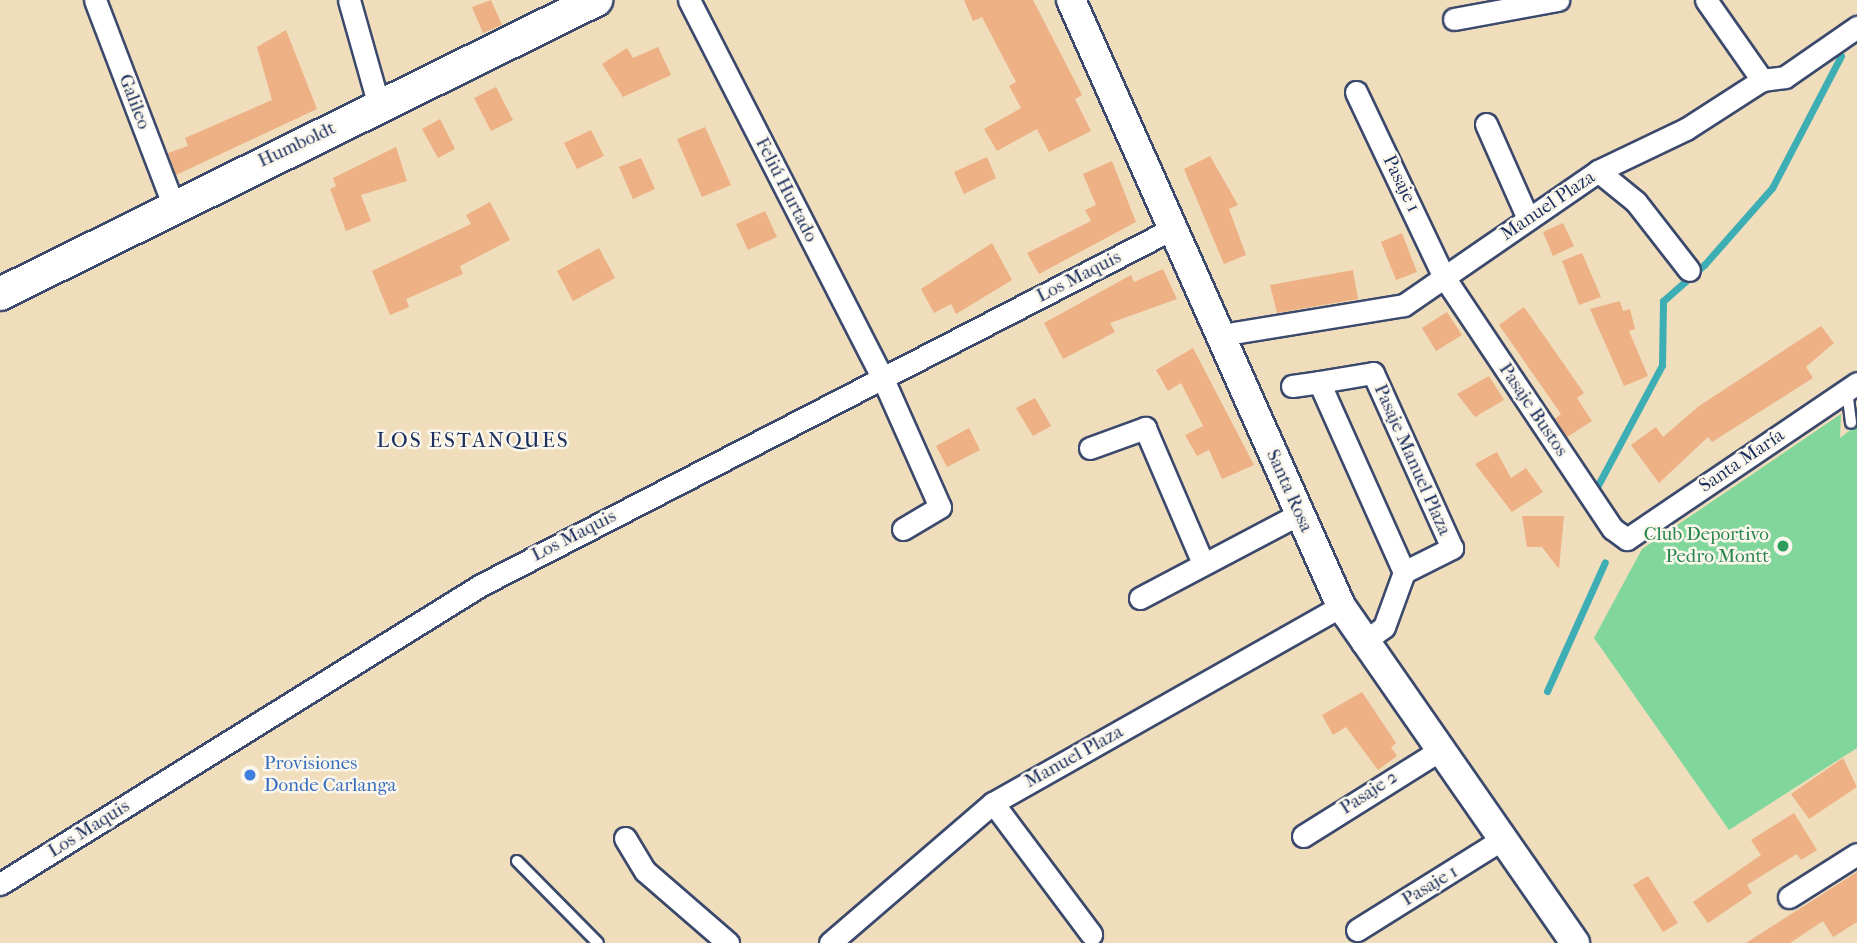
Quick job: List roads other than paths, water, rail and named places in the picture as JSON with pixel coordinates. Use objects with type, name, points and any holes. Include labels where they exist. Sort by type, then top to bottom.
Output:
[{"type":"main road","name":"Humboldt","points":[[0,294],[173,204],[596,0]]},
{"type":"street","name":"Galileo","points":[[95,0],[173,204]]},
{"type":"street","points":[[349,0],[379,106]]},
{"type":"street","name":"Feliú Hurtado","points":[[689,0],[883,379],[940,507],[902,530]]},
{"type":"street","name":"Santa Rosa","points":[[1070,0],[1341,606],[1362,643],[1437,752],[1576,943]]},
{"type":"street","points":[[1454,19],[1558,0]]},
{"type":"street","points":[[1706,0],[1762,80]]},
{"type":"street","name":"Manuel Plaza","points":[[1221,335],[1405,305],[1598,171],[1686,129],[1762,80],[1785,77],[1857,27]]},
{"type":"street","name":"Pasaje 1","points":[[1356,92],[1444,276]]},
{"type":"street","points":[[1486,124],[1528,219]]},
{"type":"street","points":[[1598,171],[1636,202],[1689,271]]},
{"type":"street","name":"Los Maquis","points":[[0,884],[481,585],[1171,229]]},
{"type":"street","name":"Pasaje Bustos","points":[[1444,276],[1614,529],[1627,539]]},
{"type":"street","name":"Pasaje Manuel Plaza","points":[[1292,386],[1373,373],[1452,548],[1404,572]]},
{"type":"street","points":[[1319,382],[1404,572],[1384,627],[1362,643]]},
{"type":"street","name":"Santa María","points":[[1627,539],[1852,386]]},
{"type":"street","points":[[1090,448],[1145,428],[1203,562]]},
{"type":"street","points":[[1140,598],[1299,513]]},
{"type":"street","name":"Manuel Plaza","points":[[830,943],[993,803],[1341,606]]},
{"type":"street","name":"Pasaje 2","points":[[1303,836],[1437,752]]},
{"type":"street","points":[[993,803],[1091,934]]},
{"type":"street","points":[[625,838],[645,871],[729,943]]},
{"type":"street","name":"Pasaje 1","points":[[1357,930],[1501,840]]},
{"type":"street","points":[[1789,897],[1857,854]]},
{"type":"lane","points":[[1851,423],[1852,386]]},
{"type":"lane","points":[[517,861],[598,943]]},
{"type":"waterway","points":[[1598,485],[1662,365],[1663,301],[1704,265],[1772,188],[1841,56]]},
{"type":"waterway","points":[[1547,691],[1605,562]]},
{"type":"place","name":"Club Deportivo Pedro Montt","points":[[1783,546]]},
{"type":"place","name":"Provisiones Donde Carlanga","points":[[250,775]]},
{"type":"district","name":"LOS ESTANQUES","points":[[473,440]]}]
